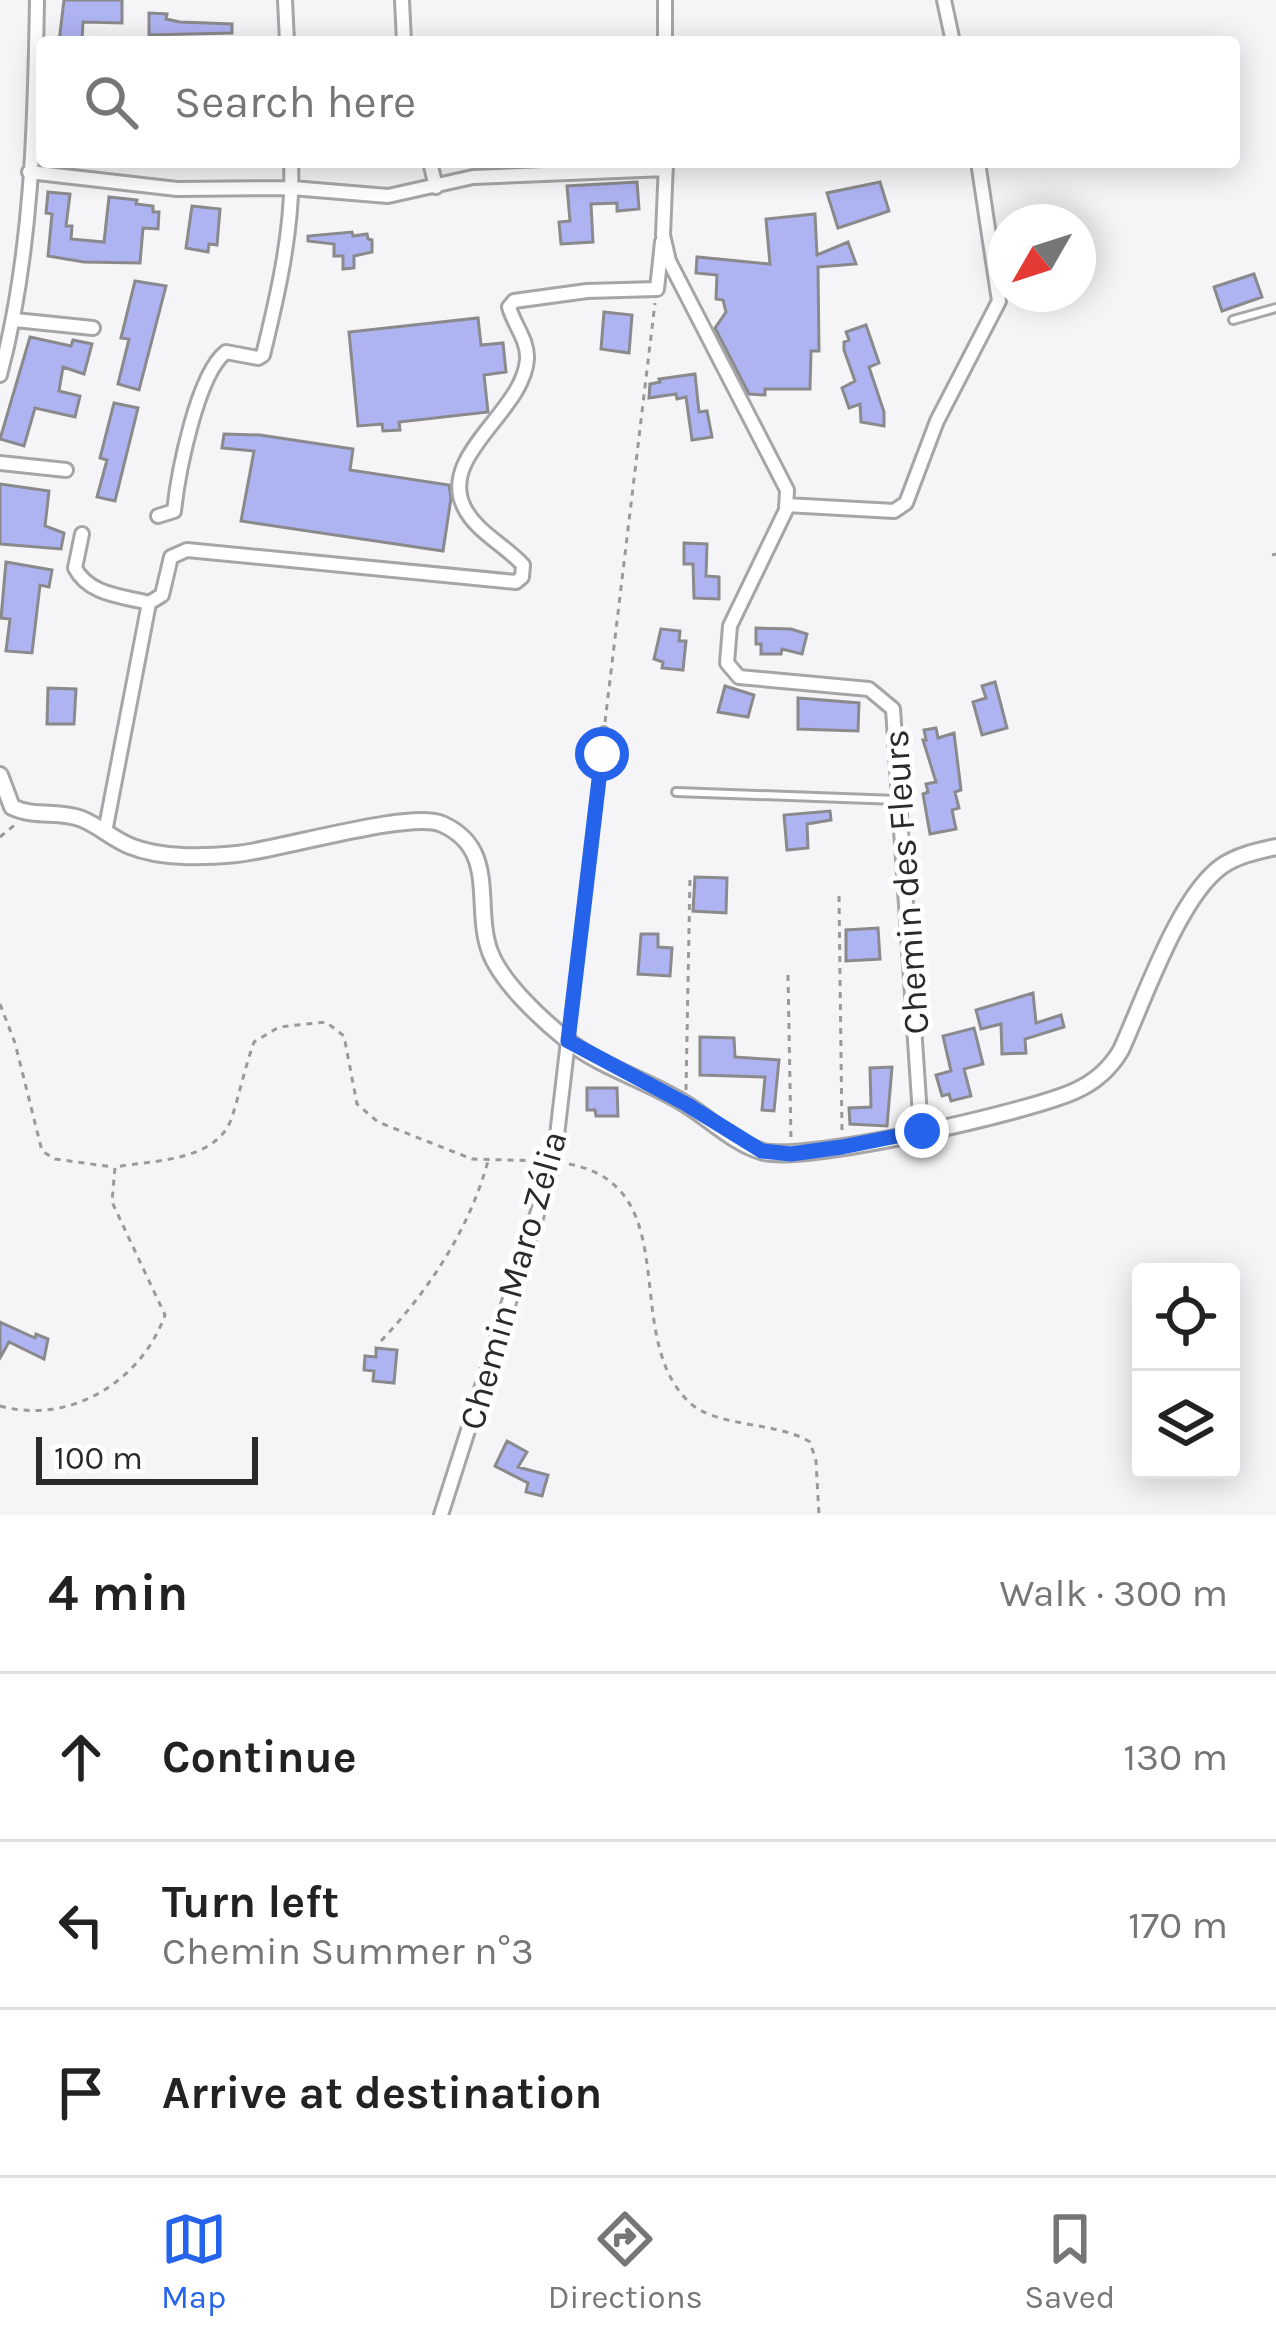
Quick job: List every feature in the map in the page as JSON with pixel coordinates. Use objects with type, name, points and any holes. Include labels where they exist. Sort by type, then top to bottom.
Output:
[{"type":"street","points":[[37,0],[38,36]]},
{"type":"street","points":[[285,0],[287,36]]},
{"type":"street","points":[[402,0],[404,36]]},
{"type":"street","points":[[665,0],[665,36]]},
{"type":"street","points":[[944,0],[952,36]]},
{"type":"street","points":[[0,375],[14,320],[36,100]]},
{"type":"street","points":[[158,516],[174,511],[182,457],[212,367],[226,352],[262,355],[292,188],[291,168]]},
{"type":"street","points":[[431,168],[436,187]]},
{"type":"street","points":[[29,172],[177,189],[292,188],[388,196],[473,177],[617,168]]},
{"type":"street","points":[[82,534],[74,568],[80,578],[91,588],[149,603],[163,595],[172,556],[187,550],[515,582],[522,577],[524,565],[475,523],[459,494],[459,478],[477,444],[516,393],[526,369],[524,338],[508,308],[514,301],[544,295],[657,289],[665,168]]},
{"type":"street","points":[[663,235],[669,262],[787,490],[786,505],[894,511],[906,503],[937,421],[999,302],[978,168]]},
{"type":"street","points":[[14,320],[93,328]]},
{"type":"street","points":[[0,463],[66,470]]},
{"type":"street","name":"Chemin des Fleurs","points":[[786,505],[730,626],[728,663],[739,677],[868,689],[893,709],[922,1131]]},
{"type":"street","points":[[105,832],[149,603]]},
{"type":"street","points":[[0,775],[7,800],[27,814],[81,819],[156,853],[235,854],[408,820],[439,822],[476,851],[492,957],[535,1010],[568,1041],[762,1151],[791,1154],[922,1131],[1057,1098],[1102,1074],[1121,1050],[1183,913],[1206,879],[1235,858],[1276,847]]},
{"type":"street","name":"Chemin Maro Zélia","points":[[441,1515],[554,1161],[568,1041]]},
{"type":"lane","points":[[1233,320],[1276,308]]},
{"type":"lane","points":[[568,1041],[604,731]]},
{"type":"lane","points":[[676,791],[900,800]]},
{"type":"path","points":[[604,731],[657,289]]},
{"type":"path","points":[[0,837],[27,814]]},
{"type":"path","points":[[686,1104],[690,878]]},
{"type":"path","points":[[838,896],[842,1147]]},
{"type":"path","points":[[788,975],[791,1154]]},
{"type":"path","points":[[0,1004],[15,1043],[42,1150],[55,1160],[115,1167],[198,1152],[218,1140],[230,1123],[254,1042],[279,1028],[326,1022],[344,1036],[357,1104],[378,1122],[446,1152],[489,1160],[554,1161],[586,1167],[609,1179],[630,1198],[640,1227],[654,1323],[666,1368],[689,1402],[710,1414],[794,1432],[810,1442],[816,1461],[819,1515]]},
{"type":"path","points":[[381,1341],[436,1274],[469,1214],[489,1160]]},
{"type":"path","points":[[0,1406],[16,1411],[69,1409],[94,1399],[133,1366],[158,1334],[165,1315],[112,1202],[115,1167]]},
{"type":"building","points":[[64,0],[122,0],[122,23],[83,22],[82,36],[60,36]]},
{"type":"building","points":[[149,13],[167,14],[166,19],[180,22],[232,24],[232,33],[149,35]]},
{"type":"building","points":[[637,182],[639,209],[617,211],[617,203],[591,204],[593,242],[561,244],[559,222],[570,221],[567,186]]},
{"type":"building","points":[[880,182],[889,211],[838,228],[827,193]]},
{"type":"building","points":[[48,192],[70,194],[66,226],[72,226],[71,239],[104,242],[109,197],[153,206],[153,212],[159,212],[158,229],[143,228],[140,263],[48,256],[52,214],[46,213]]},
{"type":"building","points":[[192,206],[220,209],[217,245],[209,244],[208,252],[186,248]]},
{"type":"building","points":[[815,214],[817,255],[848,242],[856,264],[818,267],[819,351],[811,351],[810,389],[765,389],[765,395],[749,394],[715,328],[726,312],[723,300],[716,299],[717,275],[696,273],[697,257],[770,264],[766,219]]},
{"type":"building","points":[[352,232],[353,236],[367,234],[372,240],[372,252],[354,256],[354,268],[343,269],[343,256],[334,256],[334,244],[308,241],[308,236]]},
{"type":"building","points":[[1254,274],[1262,297],[1222,311],[1214,287]]},
{"type":"building","points":[[135,281],[166,286],[139,390],[118,384],[129,339],[121,338]]},
{"type":"building","points":[[604,312],[632,315],[629,353],[601,349]]},
{"type":"building","points":[[478,318],[481,345],[503,343],[506,372],[484,375],[488,412],[399,422],[400,430],[383,431],[382,424],[358,426],[349,332]]},
{"type":"building","points":[[866,325],[879,363],[869,367],[884,426],[861,422],[860,404],[849,408],[842,388],[855,381],[844,350],[849,340],[846,332]]},
{"type":"building","points":[[30,337],[71,346],[73,340],[92,344],[84,374],[63,367],[59,391],[80,396],[75,417],[35,408],[24,446],[0,439]]},
{"type":"building","points":[[695,374],[699,412],[707,411],[712,437],[692,440],[686,397],[649,398],[650,384],[659,379]]},
{"type":"building","points":[[114,403],[138,408],[115,501],[97,497],[107,460],[100,458]]},
{"type":"building","points":[[224,434],[353,449],[350,470],[449,485],[443,551],[241,521],[254,451],[222,448]]},
{"type":"building","points":[[0,484],[49,491],[45,526],[64,533],[61,549],[0,544]]},
{"type":"building","points":[[684,543],[707,544],[706,576],[719,577],[719,599],[694,598],[693,564],[684,564]]},
{"type":"building","points":[[6,562],[52,570],[49,587],[40,585],[32,653],[6,651],[10,619],[1,618]]},
{"type":"building","points":[[756,628],[807,634],[802,654],[782,649],[781,654],[761,654]]},
{"type":"building","points":[[661,629],[680,631],[679,641],[686,641],[683,670],[662,668],[663,662],[654,659]]},
{"type":"building","points":[[995,682],[1007,728],[982,735],[973,702],[986,698],[982,686]]},
{"type":"building","points":[[725,686],[754,695],[748,717],[718,712]]},
{"type":"building","points":[[48,688],[76,689],[74,724],[47,724]]},
{"type":"building","points":[[798,698],[859,703],[858,731],[798,729]]},
{"type":"building","points":[[936,728],[938,738],[954,733],[961,790],[955,792],[959,808],[952,810],[956,829],[930,834],[923,794],[928,792],[926,784],[936,782],[923,740],[924,730]]},
{"type":"building","points":[[830,811],[831,820],[807,824],[808,848],[787,850],[784,815]]},
{"type":"building","points":[[695,877],[727,878],[726,913],[693,911]]},
{"type":"building","points":[[878,928],[880,959],[846,961],[846,930]]},
{"type":"building","points":[[641,934],[658,934],[658,947],[672,948],[670,976],[638,974]]},
{"type":"building","points":[[1033,993],[1036,1023],[1061,1015],[1064,1027],[1025,1039],[1026,1053],[1002,1054],[1001,1024],[981,1029],[976,1010]]},
{"type":"building","points":[[974,1028],[983,1064],[964,1069],[971,1096],[951,1101],[949,1094],[942,1096],[936,1075],[951,1071],[943,1036]]},
{"type":"building","points":[[700,1037],[734,1038],[735,1057],[779,1060],[774,1111],[762,1110],[765,1077],[700,1075]]},
{"type":"building","points":[[892,1067],[887,1126],[850,1124],[849,1108],[871,1107],[870,1068]]},
{"type":"building","points":[[587,1088],[617,1088],[618,1116],[596,1116],[595,1110],[587,1110]]},
{"type":"building","points":[[0,1322],[48,1339],[44,1359],[9,1342],[0,1358]]},
{"type":"building","points":[[376,1348],[397,1350],[394,1383],[373,1381],[374,1371],[364,1370],[365,1356],[376,1357]]},
{"type":"building","points":[[507,1441],[527,1452],[518,1467],[548,1475],[542,1496],[526,1492],[528,1483],[495,1466]]},
{"type":"route","points":[[602,754],[568,1041],[762,1151],[791,1154],[922,1131]]}]
